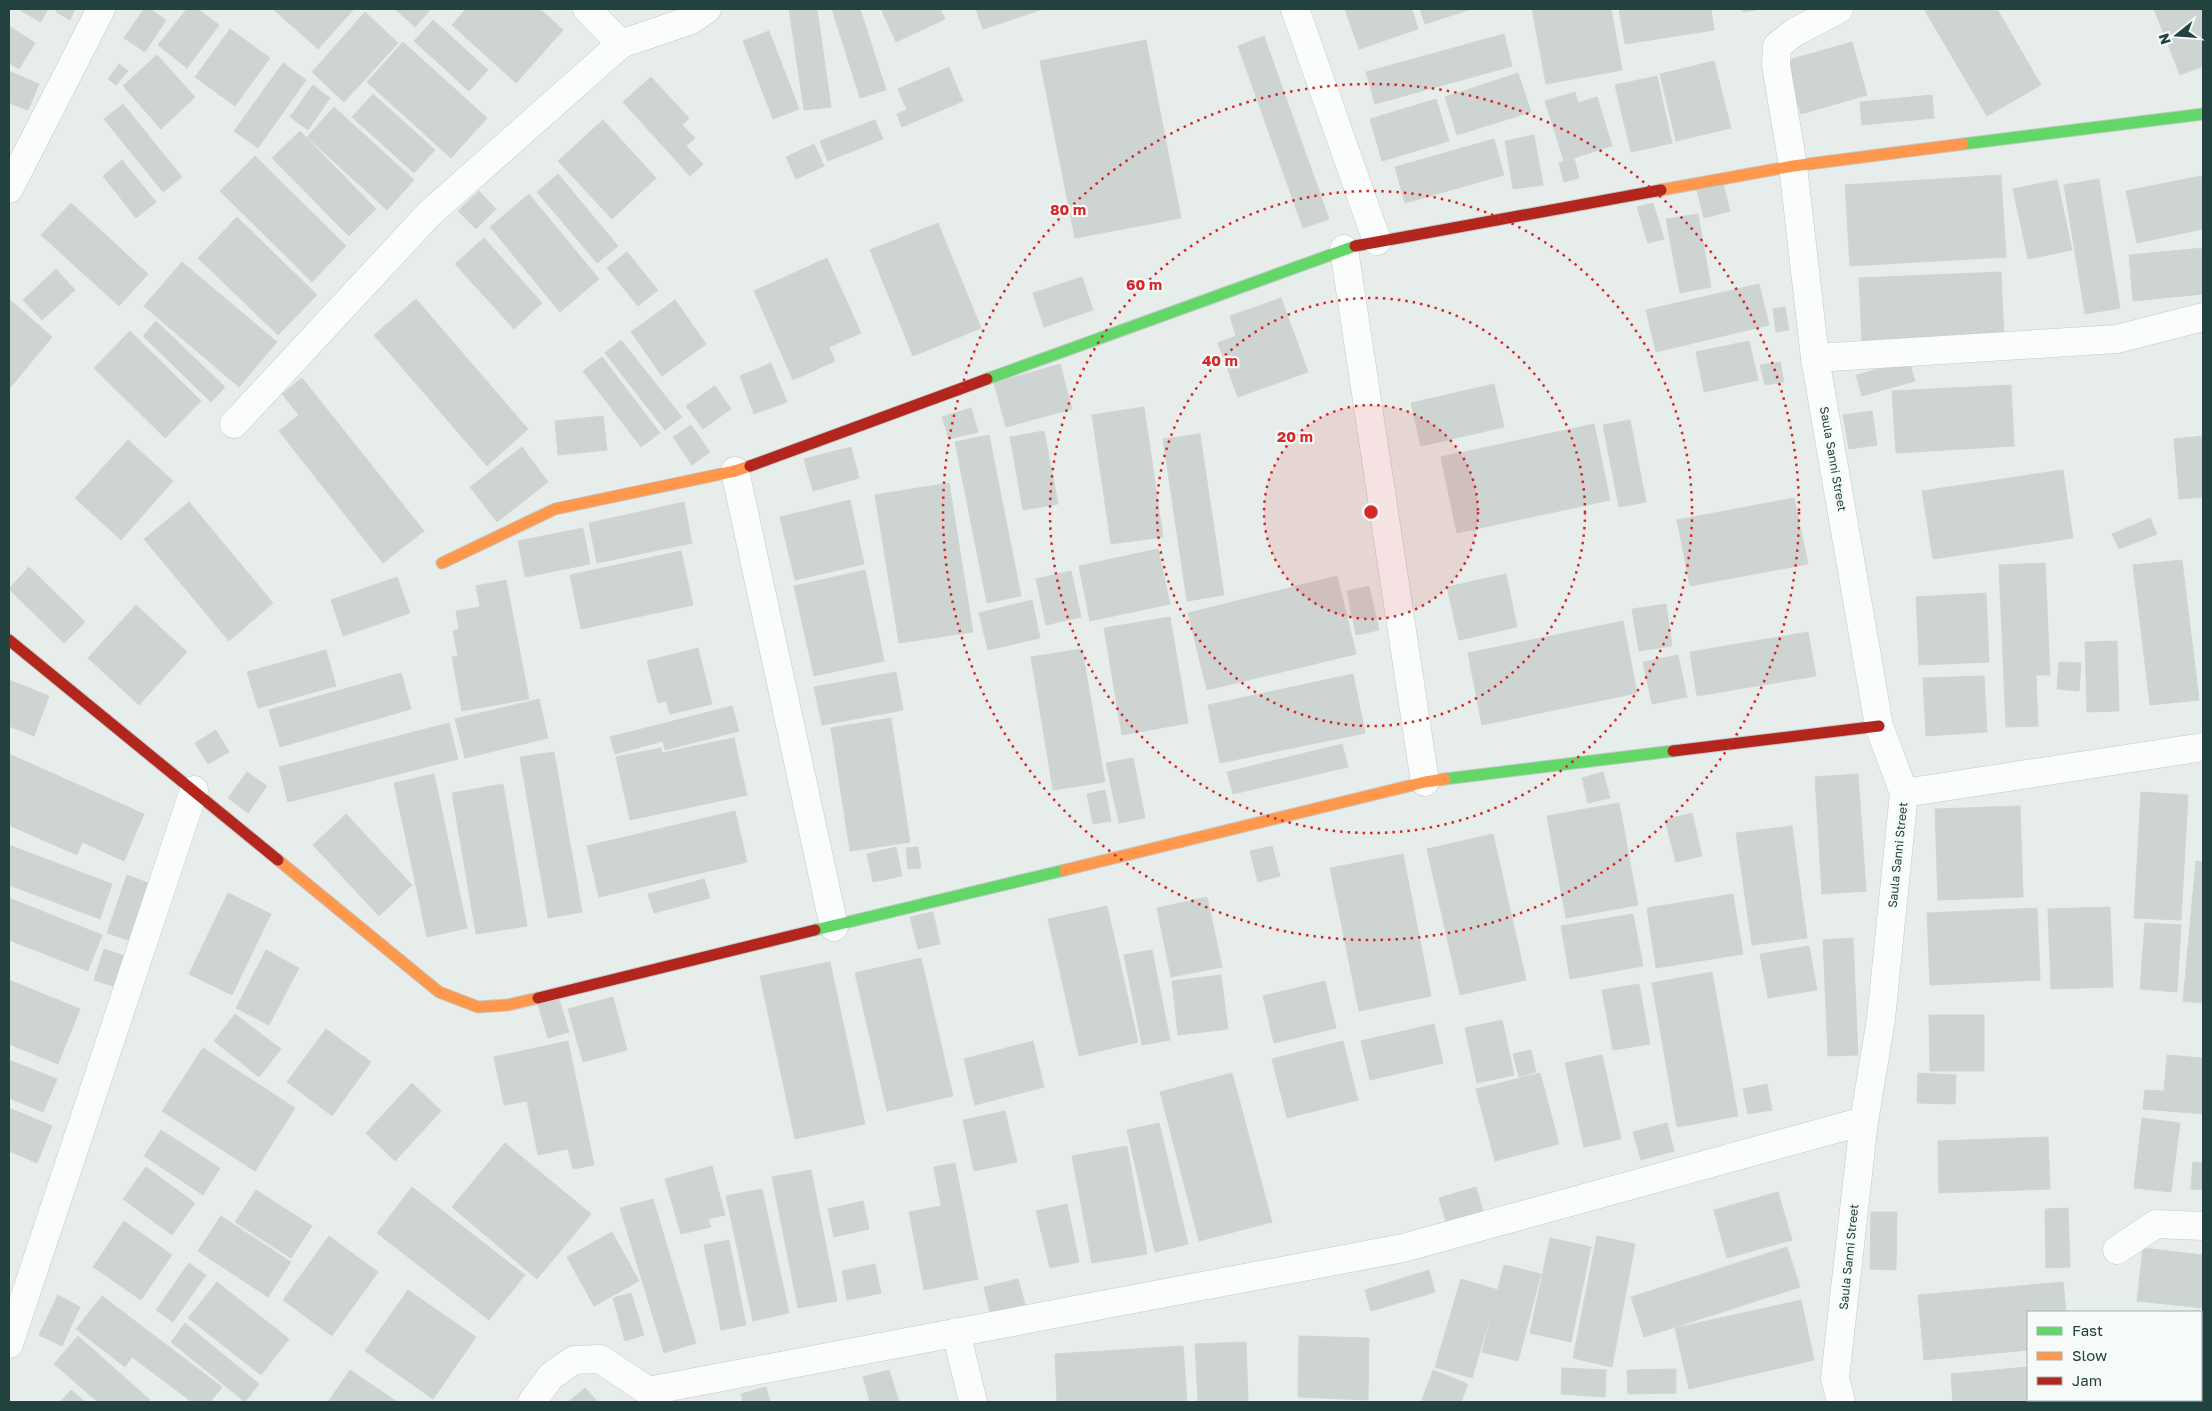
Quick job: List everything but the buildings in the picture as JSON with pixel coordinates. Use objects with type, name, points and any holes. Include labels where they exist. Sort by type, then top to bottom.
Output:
[{"type":"street","points":[[9,189],[101,9]]},
{"type":"street","points":[[587,9],[622,44]]},
{"type":"street","points":[[234,424],[429,214],[622,44],[691,20],[707,9]]},
{"type":"street","points":[[1295,9],[1377,241]]},
{"type":"street","name":"Saula Sanni Street","points":[[1839,9],[1795,32],[1777,46],[1776,65],[1793,166],[1815,358],[1879,726],[1904,793],[1881,1019],[1864,1121],[1836,1378],[1841,1402]]},
{"type":"street","points":[[442,563],[555,509],[735,471],[1344,249],[1377,241],[1793,166],[2203,114]]},
{"type":"street","points":[[1344,249],[1425,782]]},
{"type":"street","points":[[1815,358],[2117,339],[2203,317]]},
{"type":"street","points":[[735,471],[834,927]]},
{"type":"street","points":[[9,640],[439,992],[478,1007],[508,1005],[1425,782],[1879,726]]},
{"type":"street","points":[[1904,793],[2203,747]]},
{"type":"street","points":[[9,1344],[194,790]]},
{"type":"street","points":[[532,1402],[551,1376],[574,1360],[600,1359],[653,1397],[956,1332],[1403,1248],[1864,1121]]},
{"type":"street","points":[[2117,1250],[2156,1224],[2203,1226]]},
{"type":"street","points":[[956,1332],[973,1402]]},
{"type":"traffic: fast","points":[[1963,144],[2203,114]]},
{"type":"traffic: fast","points":[[987,379],[1355,246]]},
{"type":"traffic: fast","points":[[1445,779],[1673,751]]},
{"type":"traffic: fast","points":[[815,930],[1065,870]]},
{"type":"traffic: slow","points":[[1661,190],[1793,166],[1963,144]]},
{"type":"traffic: slow","points":[[442,563],[555,509],[735,471],[750,466]]},
{"type":"traffic: slow","points":[[1065,870],[1425,782],[1445,779]]},
{"type":"traffic: slow","points":[[278,860],[439,992],[478,1007],[508,1005],[538,998]]},
{"type":"traffic: jam","points":[[1355,246],[1661,190]]},
{"type":"traffic: jam","points":[[750,466],[987,379]]},
{"type":"traffic: jam","points":[[9,640],[278,860]]},
{"type":"traffic: jam","points":[[1673,751],[1879,726]]},
{"type":"traffic: jam","points":[[538,998],[815,930]]}]
